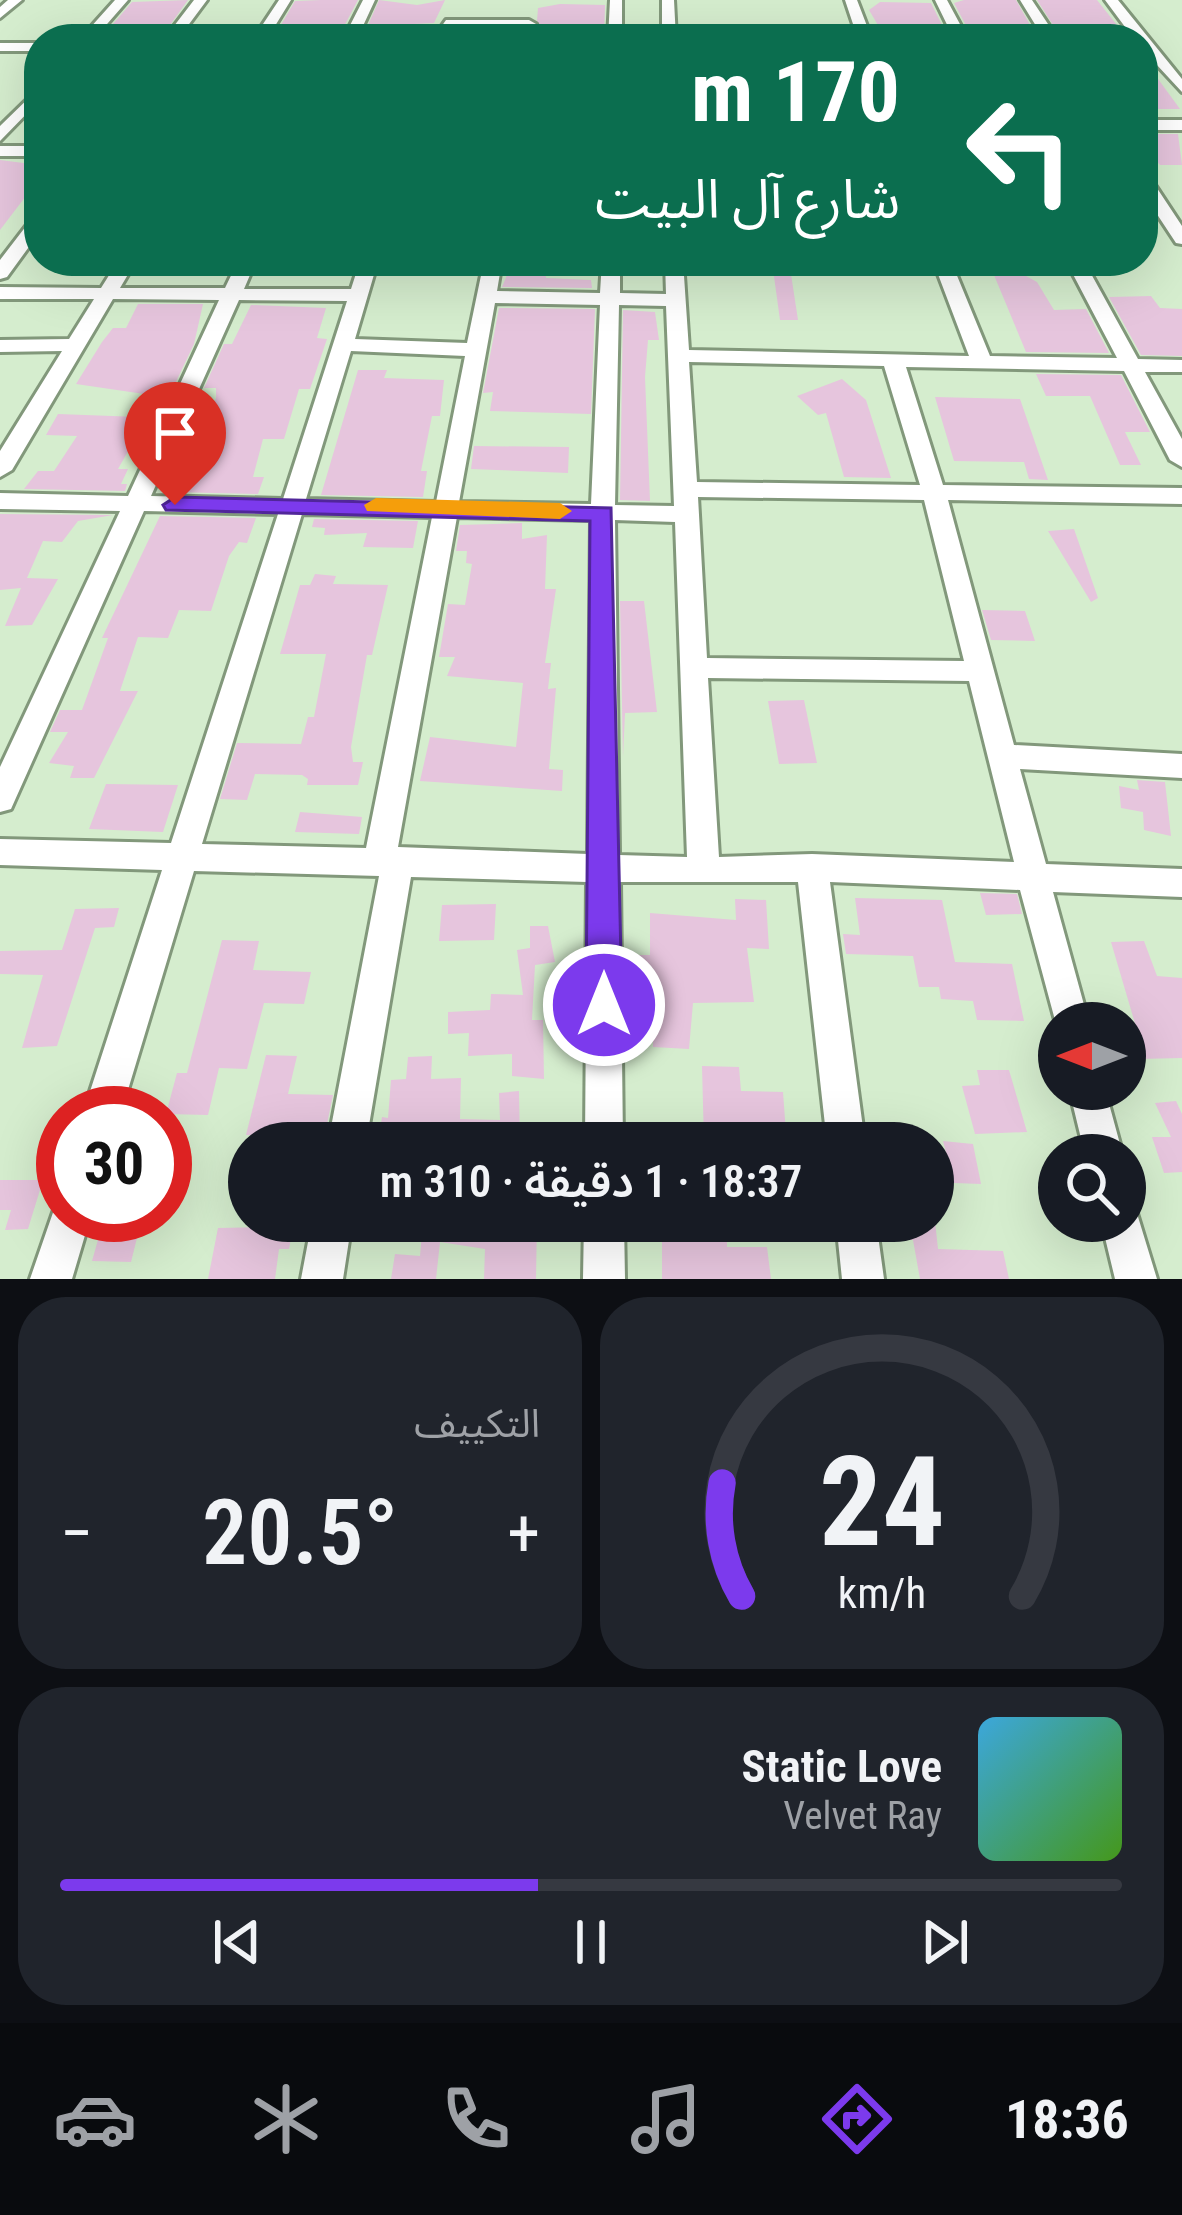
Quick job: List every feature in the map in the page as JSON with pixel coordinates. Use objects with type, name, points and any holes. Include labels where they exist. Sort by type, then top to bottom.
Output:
[{"type":"street","points":[[0,14],[16,0]]},
{"type":"street","points":[[100,24],[122,0]]},
{"type":"street","points":[[182,24],[201,0]]},
{"type":"street","points":[[1158,61],[1182,88]]},
{"type":"street","points":[[0,136],[24,109]]},
{"type":"street","points":[[1158,201],[1178,228]]},
{"type":"street","points":[[0,273],[24,249]]},
{"type":"street","points":[[0,470],[118,276]]},
{"type":"street","points":[[0,800],[240,276]]},
{"type":"street","points":[[110,1086],[364,276]]},
{"type":"street","points":[[349,1122],[448,506],[490,276]]},
{"type":"street","points":[[604,1122],[603,513],[611,276]]},
{"type":"street","points":[[675,276],[704,871]]},
{"type":"street","points":[[948,276],[982,362]]},
{"type":"street","points":[[1083,276],[1130,365],[1173,427],[1182,460]]},
{"type":"street","points":[[0,293],[358,295]]},
{"type":"street","points":[[487,297],[676,300]]},
{"type":"street","points":[[0,346],[75,345]]},
{"type":"street","points":[[342,345],[478,350]]},
{"type":"street","points":[[677,356],[1182,366]]},
{"type":"street","points":[[893,360],[934,493],[1065,1002]]},
{"type":"street","points":[[0,501],[448,506],[603,513],[686,502],[934,493],[1182,496]]},
{"type":"street","points":[[694,668],[981,671]]},
{"type":"street","points":[[1004,756],[1182,766]]},
{"type":"street","points":[[0,852],[704,871],[812,868],[1182,883]]},
{"type":"street","points":[[812,868],[843,1122]]},
{"type":"street","points":[[51,1279],[62,1242]]},
{"type":"street","points":[[322,1279],[328,1242]]},
{"type":"street","points":[[604,1242],[604,1279]]},
{"type":"street","points":[[859,1242],[863,1279]]},
{"type":"street","points":[[1126,1242],[1136,1279]]},
{"type":"building","points":[[188,0],[171,24],[113,24],[132,2]]},
{"type":"building","points":[[358,0],[345,24],[281,24],[295,1]]},
{"type":"building","points":[[379,0],[417,5],[445,0],[434,23],[369,24]]},
{"type":"building","points":[[1016,0],[1030,24],[965,24],[954,3]]},
{"type":"building","points":[[1037,0],[1097,0],[1116,24],[1052,24]]},
{"type":"building","points":[[880,2],[931,3],[942,24],[877,24],[869,10]]},
{"type":"building","points":[[605,5],[604,24],[537,24],[538,8]]},
{"type":"building","points":[[1158,78],[1180,109],[1158,109]]},
{"type":"building","points":[[1158,134],[1178,134],[1182,165],[1160,165]]},
{"type":"building","points":[[0,160],[24,163],[24,199],[0,230]]},
{"type":"building","points":[[507,276],[546,276],[591,280],[592,288],[502,287]]},
{"type":"building","points":[[774,276],[791,276],[798,320],[780,320]]},
{"type":"building","points":[[994,276],[1026,276],[1037,282],[1054,310],[1086,309],[1109,353],[1026,352]]},
{"type":"building","points":[[1151,296],[1160,308],[1182,309],[1182,356],[1141,355],[1109,297]]},
{"type":"building","points":[[138,304],[203,304],[194,344],[174,386],[156,386],[151,395],[76,384],[113,328],[126,328]]},
{"type":"building","points":[[251,305],[326,308],[317,338],[327,339],[310,389],[299,389],[284,439],[263,439],[253,477],[264,477],[258,494],[169,492],[201,440],[216,398],[216,388],[204,388],[224,344],[232,344]]},
{"type":"building","points":[[499,308],[595,309],[591,414],[490,411],[493,392],[483,393]]},
{"type":"building","points":[[623,310],[655,312],[659,340],[648,340],[645,377],[650,501],[620,500]]},
{"type":"building","points":[[358,370],[387,370],[384,378],[444,380],[440,416],[432,416],[421,471],[427,471],[423,497],[321,495]]},
{"type":"building","points":[[1036,374],[1121,375],[1150,432],[1125,432],[1141,465],[1120,465],[1090,396],[1046,396]]},
{"type":"building","points":[[842,379],[866,400],[891,478],[844,477],[826,413],[818,415],[797,396]]},
{"type":"building","points":[[935,397],[1020,399],[1048,480],[1029,479],[1024,462],[954,461]]},
{"type":"building","points":[[58,414],[139,417],[130,439],[135,439],[118,469],[128,469],[121,484],[127,484],[125,491],[24,489],[38,471],[54,471],[77,436],[46,435]]},
{"type":"building","points":[[474,446],[569,447],[568,473],[471,469]]},
{"type":"building","points":[[0,514],[113,515],[78,521],[62,542],[43,541],[27,578],[58,579],[32,625],[5,626],[21,588],[0,590]]},
{"type":"building","points":[[160,516],[256,518],[247,543],[239,542],[229,556],[211,611],[179,610],[168,638],[138,637],[120,691],[138,691],[94,778],[70,778],[74,766],[49,763],[68,732],[50,732],[60,710],[82,710],[108,638],[102,638]]},
{"type":"building","points":[[314,519],[418,521],[413,548],[363,547],[367,533],[324,535],[325,528],[312,527]]},
{"type":"building","points":[[522,523],[522,539],[547,535],[545,589],[556,589],[545,663],[551,663],[548,689],[556,688],[549,769],[563,770],[562,791],[420,781],[430,737],[516,747],[523,683],[447,676],[455,657],[439,657],[448,604],[465,605],[472,564],[466,563],[467,551],[456,551],[460,525]]},
{"type":"building","points":[[1074,529],[1098,598],[1091,602],[1048,531]]},
{"type":"building","points":[[315,574],[336,576],[333,584],[388,585],[372,655],[367,655],[351,747],[353,762],[363,762],[358,785],[307,785],[302,775],[255,774],[247,800],[220,799],[237,743],[301,744],[308,717],[314,717],[326,654],[280,654],[300,585],[310,585]]},
{"type":"building","points":[[620,601],[644,601],[657,712],[625,713],[623,757]]},
{"type":"building","points":[[982,610],[1025,611],[1035,641],[991,640]]},
{"type":"building","points":[[804,700],[817,763],[779,764],[768,701]]},
{"type":"building","points":[[1137,780],[1165,782],[1171,836],[1144,830],[1143,812],[1121,808],[1119,786],[1139,790]]},
{"type":"building","points":[[106,784],[178,785],[163,832],[89,829]]},
{"type":"building","points":[[300,812],[362,817],[359,834],[295,832]]},
{"type":"building","points":[[980,893],[1017,894],[1022,914],[986,915]]},
{"type":"building","points":[[855,898],[942,900],[955,962],[1012,964],[1024,1021],[977,1020],[973,1001],[941,999],[939,987],[919,987],[913,956],[846,954],[843,934],[860,935]]},
{"type":"building","points":[[735,899],[766,900],[769,949],[747,948],[754,1002],[693,1003],[689,1049],[653,1047],[653,1012],[626,1009],[626,984],[636,985],[634,955],[650,955],[650,913],[736,920]]},
{"type":"building","points":[[496,904],[494,940],[439,941],[442,905]]},
{"type":"building","points":[[119,908],[114,927],[95,928],[57,1046],[22,1048],[43,975],[0,974],[0,951],[62,950],[75,909]]},
{"type":"building","points":[[530,926],[548,926],[555,962],[535,965],[532,1020],[543,1020],[544,1079],[512,1076],[512,1054],[468,1056],[469,1033],[448,1034],[448,1012],[490,1010],[491,994],[523,995],[517,950],[530,948]]},
{"type":"building","points":[[222,940],[259,941],[253,970],[311,972],[304,1004],[264,1003],[247,1069],[219,1068],[208,1115],[192,1115],[192,1086],[174,1086],[177,1073],[187,1073]]},
{"type":"building","points":[[1144,941],[1157,976],[1182,978],[1182,1058],[1146,1059],[1146,1002],[1129,1002],[1111,942]]},
{"type":"building","points":[[266,1055],[297,1056],[288,1094],[333,1095],[327,1122],[249,1122]]},
{"type":"building","points":[[432,1056],[431,1079],[461,1078],[460,1119],[500,1120],[499,1093],[519,1091],[520,1122],[381,1122],[382,1117],[388,1118],[391,1080],[406,1079],[408,1057]]},
{"type":"building","points":[[702,1066],[739,1067],[741,1091],[783,1092],[785,1122],[703,1122]]},
{"type":"building","points":[[977,1070],[1009,1070],[1027,1132],[975,1134],[962,1086],[980,1085]]},
{"type":"building","points":[[1176,1101],[1182,1114],[1182,1172],[1164,1173],[1152,1137],[1171,1137],[1155,1103]]},
{"type":"building","points":[[954,1142],[973,1144],[981,1184],[954,1183]]},
{"type":"building","points":[[0,1180],[36,1180],[36,1203],[28,1229],[5,1230],[11,1210],[0,1210]]},
{"type":"building","points":[[218,1228],[228,1228],[228,1242],[290,1242],[289,1249],[279,1249],[275,1279],[208,1279]]},
{"type":"building","points":[[97,1242],[136,1242],[131,1262],[92,1261]]},
{"type":"building","points":[[421,1242],[440,1242],[436,1279],[391,1279],[395,1254],[420,1256]]},
{"type":"building","points":[[440,1242],[537,1242],[536,1279],[484,1279],[485,1249]]},
{"type":"building","points":[[662,1242],[767,1247],[771,1279],[662,1279]]},
{"type":"building","points":[[913,1242],[937,1242],[938,1249],[1003,1251],[1009,1279],[920,1279]]},
{"type":"slow traffic","points":[[376,505],[560,511]]},
{"type":"route","points":[[175,505],[448,506],[603,513],[604,1005]]}]
